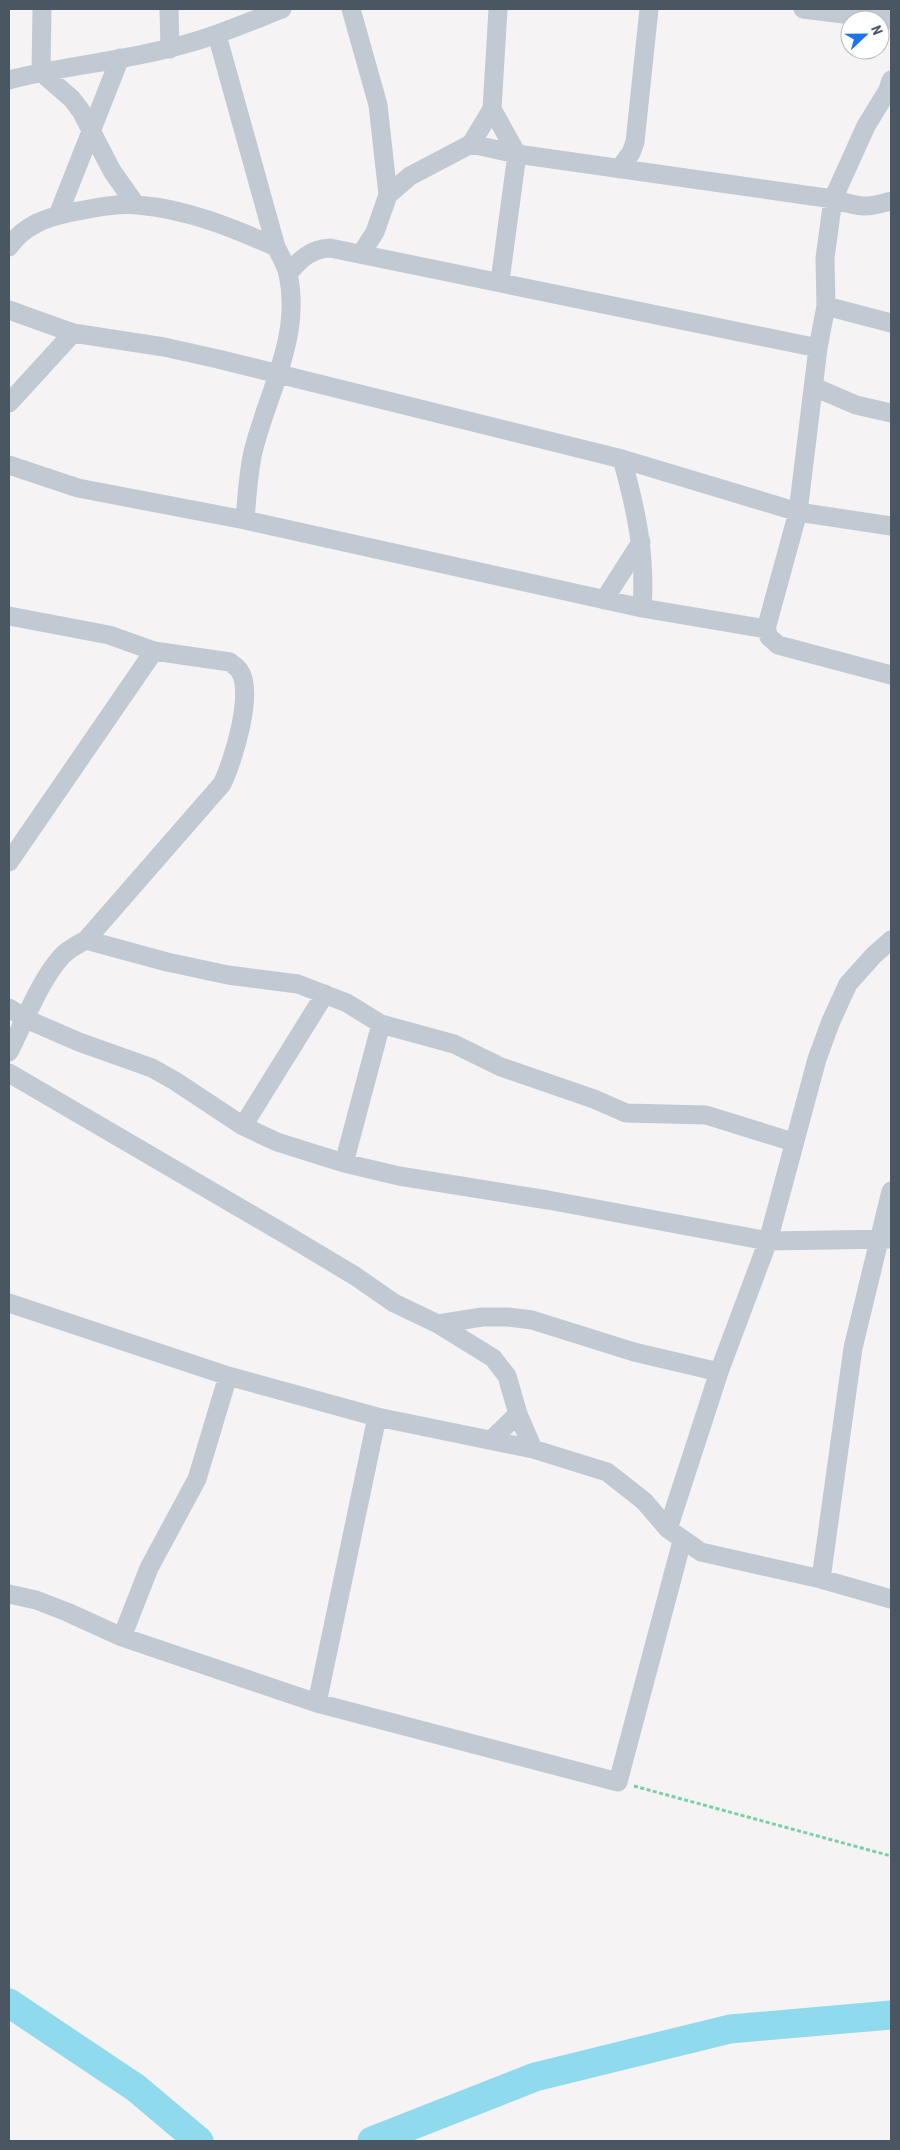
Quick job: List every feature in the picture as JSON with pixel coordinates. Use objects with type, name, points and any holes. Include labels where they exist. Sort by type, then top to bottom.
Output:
[{"type":"street","points":[[42,9],[41,72],[72,99],[112,171],[136,205]]},
{"type":"street","points":[[169,9],[170,49]]},
{"type":"street","points":[[9,80],[41,72],[170,49],[218,35],[282,9]]},
{"type":"street","points":[[350,9],[378,105],[388,195],[375,232],[361,254]]},
{"type":"street","points":[[388,195],[410,176],[471,144],[492,109],[498,9]]},
{"type":"street","points":[[619,169],[631,153],[635,142],[649,9]]},
{"type":"street","points":[[803,9],[891,20]]},
{"type":"street","points":[[218,35],[276,246],[288,274],[291,303],[288,332],[279,374],[253,451],[245,520]]},
{"type":"street","points":[[58,215],[120,58]]},
{"type":"street","points":[[891,80],[888,90],[866,126],[833,199],[825,258],[826,306],[818,348],[798,512],[766,629],[769,637],[778,645],[891,675]]},
{"type":"street","points":[[492,109],[517,154],[500,281]]},
{"type":"street","points":[[471,144],[517,154],[833,199],[862,207],[874,207],[891,201]]},
{"type":"street","points":[[9,247],[18,234],[38,222],[58,215],[98,207],[136,205],[171,210],[212,221],[276,246]]},
{"type":"street","points":[[288,274],[297,262],[318,248],[330,248],[500,281],[818,348]]},
{"type":"street","points":[[826,306],[891,323]]},
{"type":"street","points":[[9,310],[73,333],[164,347],[622,458],[798,512],[891,526]]},
{"type":"street","points":[[9,403],[73,333]]},
{"type":"street","points":[[814,386],[856,405],[891,413]]},
{"type":"street","points":[[622,458],[638,515],[644,578],[642,608]]},
{"type":"street","points":[[9,465],[78,488],[245,520],[642,608],[766,629]]},
{"type":"street","points":[[604,600],[640,542]]},
{"type":"street","points":[[9,617],[109,635],[154,651],[230,662],[239,670],[244,684],[244,709],[232,765],[222,784],[86,940],[61,957],[48,976],[9,1052]]},
{"type":"street","points":[[9,862],[154,651]]},
{"type":"street","points":[[86,940],[167,962],[228,975],[298,984],[347,1003],[381,1024],[454,1044],[502,1067],[594,1099],[626,1113],[706,1115],[793,1142]]},
{"type":"street","points":[[9,1594],[36,1600],[122,1637],[317,1704],[618,1782],[675,1535],[719,1372],[768,1241],[793,1142],[817,1059],[848,984],[874,955],[891,940]]},
{"type":"street","points":[[243,1126],[324,994]]},
{"type":"street","points":[[9,1008],[26,1019],[79,1042],[152,1068],[243,1126],[276,1142],[344,1163],[399,1176],[548,1200],[768,1241],[885,1239]]},
{"type":"street","points":[[344,1163],[381,1024]]},
{"type":"street","points":[[9,1073],[290,1237],[355,1276],[394,1303],[438,1324],[493,1358],[507,1376],[518,1414],[533,1449]]},
{"type":"street","points":[[821,1579],[853,1348],[885,1239],[890,1200]]},
{"type":"street","points":[[9,1303],[228,1376],[376,1416],[533,1449],[607,1472],[644,1501],[675,1535],[701,1552],[821,1579],[891,1599]]},
{"type":"street","points":[[438,1324],[482,1317],[532,1320],[634,1352],[719,1372]]},
{"type":"street","points":[[122,1637],[148,1568],[198,1479],[228,1376]]},
{"type":"street","points":[[491,1440],[518,1414]]},
{"type":"street","points":[[317,1704],[376,1416]]},
{"type":"path","points":[[618,1782],[891,1856]]},
{"type":"waterway","points":[[9,2003],[136,2088],[199,2141]]},
{"type":"waterway","points":[[372,2141],[535,2077],[730,2029],[891,2015]]}]
